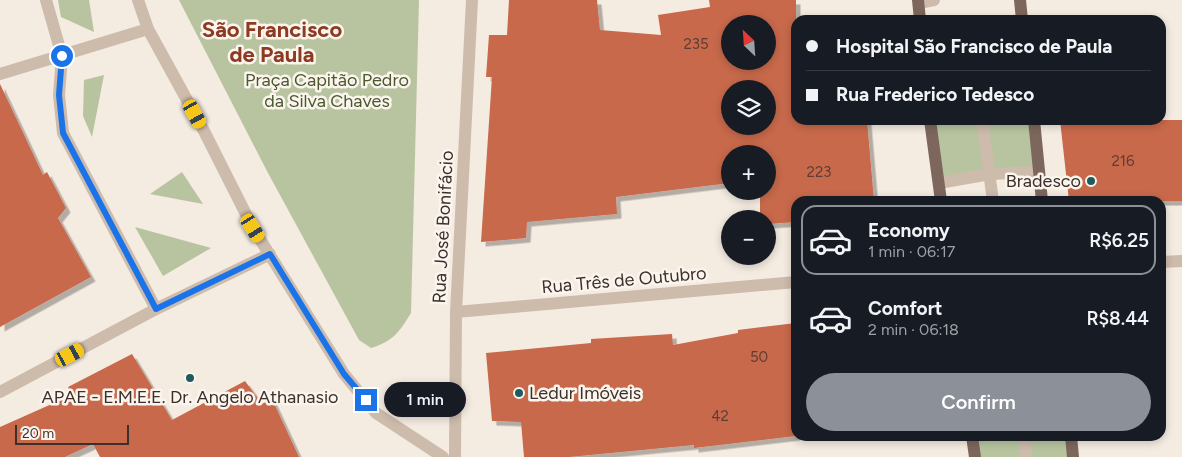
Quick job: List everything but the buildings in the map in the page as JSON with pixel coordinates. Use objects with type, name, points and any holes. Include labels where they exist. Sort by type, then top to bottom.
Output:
[{"type":"main road","points":[[1020,0],[1022,15]]},
{"type":"main road","points":[[919,1],[920,15]]},
{"type":"main road","points":[[931,125],[940,196]]},
{"type":"main road","points":[[1034,125],[1041,196]]},
{"type":"main road","points":[[973,441],[975,457]]},
{"type":"main road","points":[[1071,441],[1073,457]]},
{"type":"street","points":[[46,0],[62,56],[59,95],[63,133],[156,309]]},
{"type":"street","points":[[138,0],[148,29],[204,131],[249,220],[344,374],[376,413],[443,457]]},
{"type":"street","name":"Rua José Bonifácio","points":[[455,457],[456,312],[472,0]]},
{"type":"street","points":[[919,1],[934,0]]},
{"type":"street","points":[[0,74],[148,29]]},
{"type":"street","points":[[983,125],[992,196]]},
{"type":"street","points":[[938,183],[990,174],[1038,172]]},
{"type":"street","points":[[0,392],[156,309],[270,254]]},
{"type":"street","points":[[1166,262],[1182,261]]},
{"type":"street","name":"Rua Três de Outubro","points":[[456,312],[791,282]]},
{"type":"street","points":[[1024,441],[1026,457]]},
{"type":"green space","points":[[58,0],[89,0],[94,32],[61,17]]},
{"type":"green space","name":"Praça Capitão Pedro da Silva Chaves","points":[[179,0],[419,0],[411,313],[391,339],[371,348],[359,340],[268,173]]},
{"type":"green space","points":[[104,75],[92,137],[83,116],[84,80]]},
{"type":"green space","points":[[931,125],[1034,125],[1039,172],[939,183]]},
{"type":"green space","points":[[182,172],[203,204],[150,194]]},
{"type":"green space","points":[[135,227],[211,248],[163,276]]},
{"type":"green space","points":[[973,441],[1071,441],[1073,457],[975,457]]},
{"type":"place","name":"Bradesco","points":[[1091,181]]},
{"type":"place","name":"APAE - E.M.E.E. Dr. Angelo Athanasio","points":[[190,378]]},
{"type":"place","name":"Ledur Imóveis","points":[[519,393]]},
{"type":"district","name":"São Francisco de Paula","points":[[272,42]]},
{"type":"route","points":[[62,56],[59,95],[63,133],[156,309],[270,254],[344,374],[366,400]]}]
